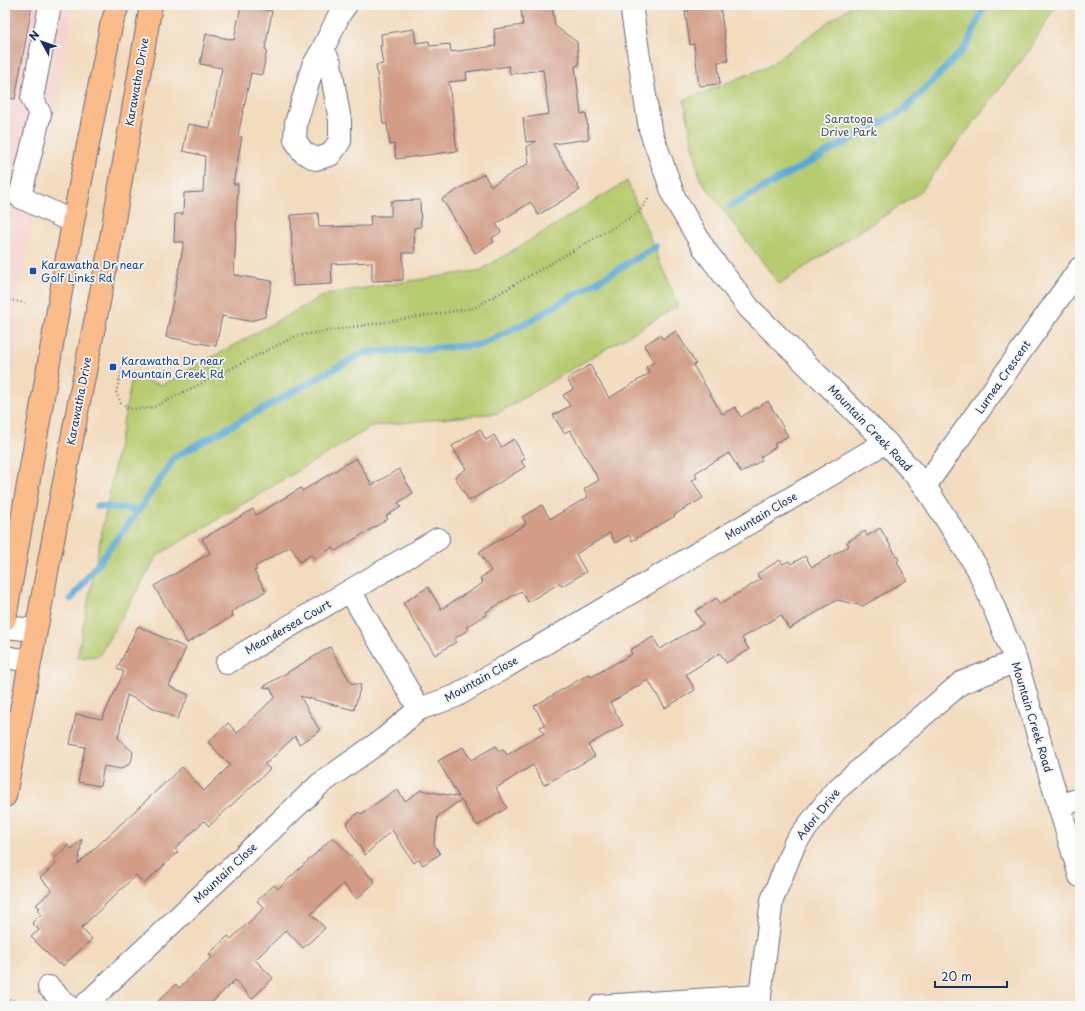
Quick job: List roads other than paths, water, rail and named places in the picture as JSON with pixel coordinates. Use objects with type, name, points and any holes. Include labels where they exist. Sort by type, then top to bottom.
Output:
[{"type":"main road","points":[[5,619],[73,222],[112,26],[118,5]]},
{"type":"main road","name":"Karawatha Drive","points":[[5,796],[36,627],[106,267],[151,5]]},
{"type":"street","points":[[50,5],[32,98],[40,114],[20,197],[73,222]]},
{"type":"street","points":[[323,49],[340,13],[346,5]]},
{"type":"street","name":"Mountain Creek Road","points":[[631,5],[650,130],[675,199],[693,231],[705,250],[749,308],[886,442],[926,486],[978,569],[1016,661],[1080,876]]},
{"type":"street","name":"Lurnea Crescent","points":[[926,486],[1080,268]]},
{"type":"street","name":"Mountain Close","points":[[84,1006],[320,784],[385,738],[419,709],[456,696],[886,442]]},
{"type":"street","name":"Meandersea Court","points":[[227,663],[438,539]]},
{"type":"street","points":[[350,591],[419,709]]},
{"type":"street","points":[[5,627],[36,627]]},
{"type":"street","points":[[5,657],[30,661]]},
{"type":"street","name":"Adori Drive","points":[[760,1001],[772,900],[795,843],[835,791],[961,683],[1016,661]]},
{"type":"street","points":[[1059,806],[1080,800]]},
{"type":"street","points":[[49,987],[68,1006]]},
{"type":"street","points":[[600,1006],[760,1001]]},
{"type":"waterway","points":[[730,206],[904,110],[966,47],[985,5]]},
{"type":"waterway","points":[[71,599],[139,510],[175,457],[363,353],[480,345],[528,322],[656,247]]},
{"type":"waterway","points":[[97,506],[139,510]]},
{"type":"place","name":"Karawatha Dr near Golf Links Rd","points":[[33,271]]},
{"type":"place","name":"Karawatha Dr near Mountain Creek Rd","points":[[113,367]]},
{"type":"park label","name":"Saratoga Drive Park","points":[[849,125]]}]
